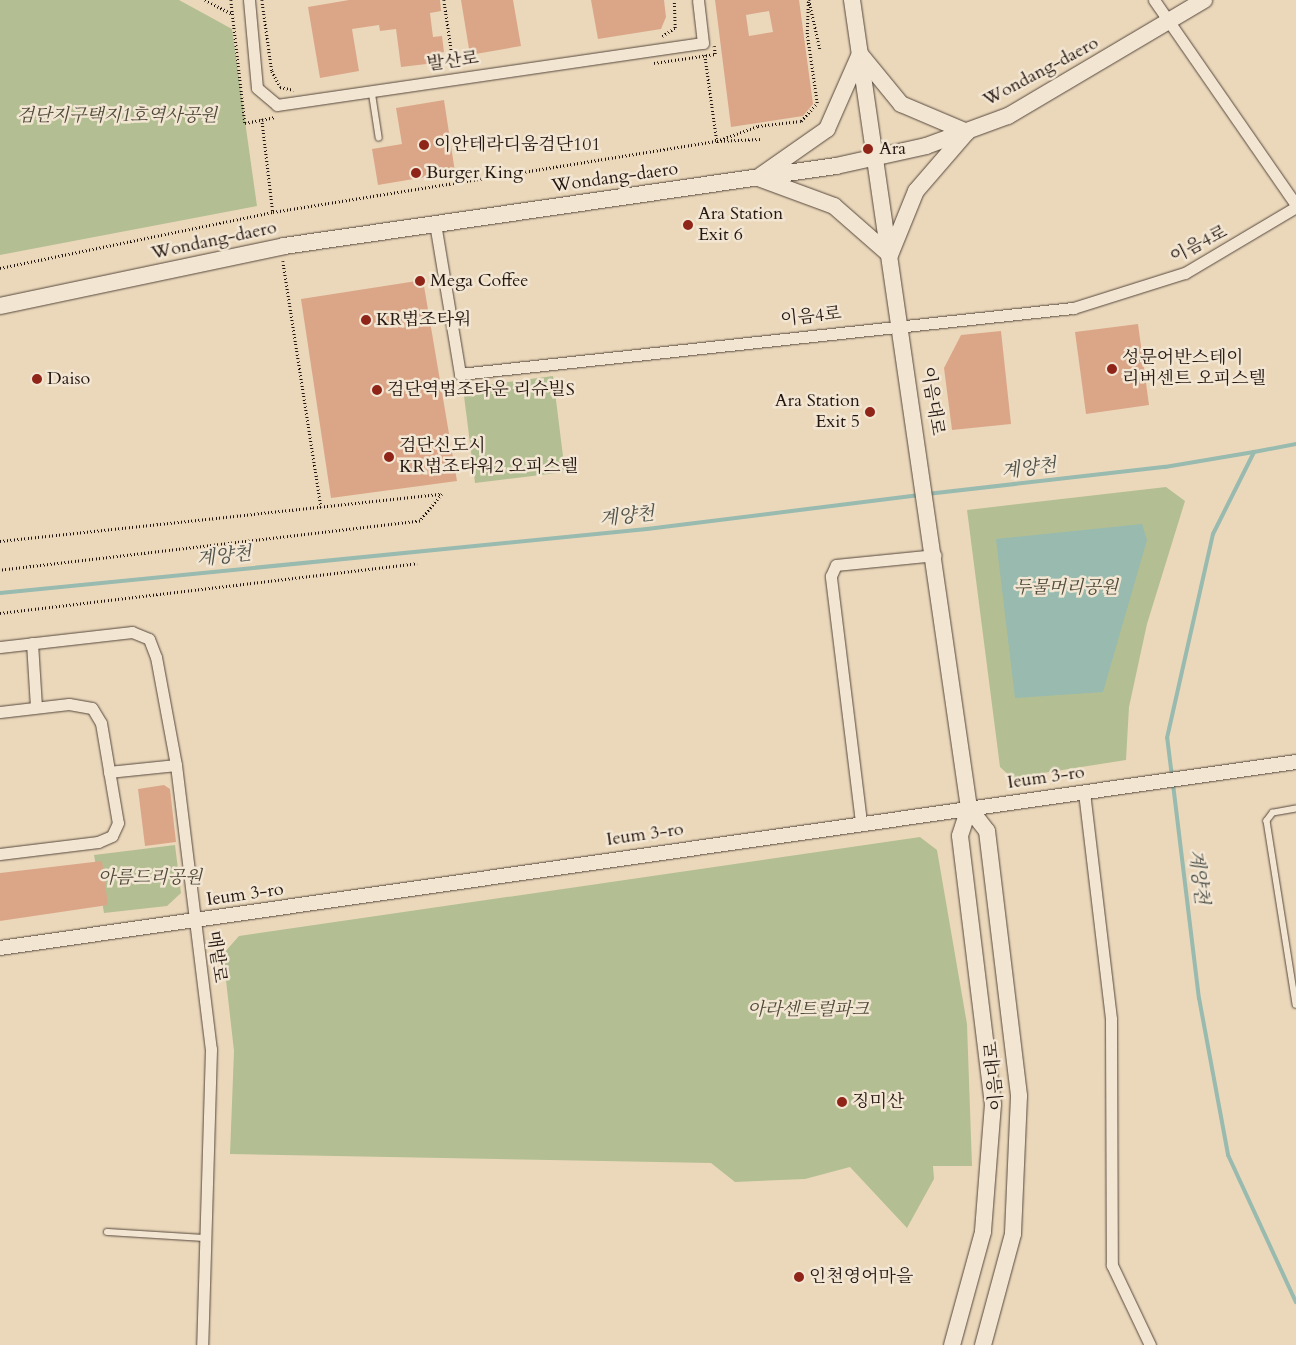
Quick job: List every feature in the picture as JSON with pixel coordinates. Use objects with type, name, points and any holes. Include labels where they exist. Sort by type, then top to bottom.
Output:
[{"type":"main road","name":"이음대로","points":[[852,0],[936,555],[969,808],[960,836],[993,1104],[983,1232],[952,1345]]},
{"type":"main road","name":"Wondang-daero","points":[[0,306],[281,247],[435,223],[757,178],[876,158],[967,132],[1008,116],[1204,0]]},
{"type":"main road","points":[[860,54],[901,104],[967,132],[916,191],[890,255],[834,206],[757,178],[827,129],[860,54]]},
{"type":"main road","name":"이음대로","points":[[969,808],[987,831],[1019,1096],[1013,1234],[983,1345]]},
{"type":"street","name":"발산로","points":[[249,0],[257,88],[278,105],[704,43]]},
{"type":"street","points":[[698,0],[704,43]]},
{"type":"street","name":"이음4로","points":[[435,223],[460,374],[900,325],[1073,308],[1128,294],[1185,273],[1296,206],[1154,0]]},
{"type":"street","points":[[861,822],[831,576],[836,565],[936,555]]},
{"type":"street","name":"매밭로","points":[[0,647],[132,632],[149,639],[176,765],[193,922],[211,1049],[208,1238],[202,1345]]},
{"type":"street","points":[[32,643],[36,707]]},
{"type":"street","points":[[0,712],[81,704],[92,708],[101,723],[118,823],[112,836],[98,842],[0,854]]},
{"type":"street","name":"Ieum 3-ro","points":[[0,948],[193,922],[861,822],[1296,762]]},
{"type":"street","points":[[109,772],[176,765]]},
{"type":"street","points":[[1084,792],[1112,1019],[1112,1265],[1150,1345]]},
{"type":"lane","points":[[372,92],[379,137]]},
{"type":"lane","points":[[1296,809],[1273,813],[1267,821],[1296,1005]]},
{"type":"lane","points":[[107,1232],[208,1238]]},
{"type":"path","points":[[205,0],[233,14]]},
{"type":"path","points":[[262,0],[272,71],[280,87],[298,91]]},
{"type":"path","points":[[444,0],[454,68]]},
{"type":"path","points":[[652,38],[675,28],[674,0]]},
{"type":"path","points":[[717,141],[758,126],[801,122],[817,103],[807,34],[808,0]]},
{"type":"path","points":[[808,0],[820,50]]},
{"type":"path","points":[[704,43],[717,141]]},
{"type":"path","points":[[444,69],[463,66]]},
{"type":"path","points":[[262,119],[273,212]]},
{"type":"path","points":[[0,268],[273,212],[717,141],[760,139]]},
{"type":"path","points":[[281,247],[321,507]]},
{"type":"path","points":[[0,541],[442,494],[420,522],[0,570]]},
{"type":"path","points":[[0,613],[417,563]]},
{"type":"green space","name":"검단지구택지1호역사공원","points":[[0,0],[179,0],[232,29],[257,206],[0,255]]},
{"type":"green space","points":[[553,376],[565,472],[475,483],[463,388]]},
{"type":"green space","name":"두물머리공원","points":[[1166,487],[1185,501],[1147,624],[1129,707],[1126,760],[1012,778],[1000,767],[967,510]]},
{"type":"green space","name":"아라센트럴파크","points":[[920,837],[937,850],[967,1024],[972,1166],[933,1166],[934,1179],[907,1228],[850,1167],[805,1179],[735,1182],[711,1163],[230,1154],[234,1051],[223,954],[239,936]]},
{"type":"green space","name":"아름드리공원","points":[[175,845],[181,893],[167,906],[104,913],[94,855]]},
{"type":"water","points":[[1142,524],[1147,540],[1103,692],[1015,698],[996,539]]},
{"type":"building","points":[[349,0],[440,0],[441,11],[430,13],[433,37],[442,36],[444,52],[434,54],[435,63],[401,67],[396,29],[380,31],[379,25],[352,29],[359,71],[320,78],[308,7]]},
{"type":"building","points":[[461,0],[513,0],[521,46],[470,55]]},
{"type":"building","points":[[591,0],[664,0],[666,17],[661,29],[598,39]]},
{"type":"building","points":[[715,0],[799,0],[813,104],[803,116],[731,127]],"holes":[[[769,11],[773,32],[749,36],[746,15]]]},
{"type":"building","name":"이안테라디움검단101","points":[[444,100],[455,172],[378,185],[372,149],[402,144],[396,108]]},
{"type":"building","points":[[423,280],[457,481],[331,498],[301,299]]},
{"type":"building","name":"성문어반스테이 리버센트 오피스텔","points":[[1138,324],[1149,405],[1086,414],[1075,332]]},
{"type":"building","points":[[1001,331],[1011,424],[952,430],[944,368],[961,335]]},
{"type":"building","points":[[164,785],[170,789],[176,842],[145,846],[138,789]]},
{"type":"building","points":[[102,861],[108,905],[0,921],[0,873]]},
{"type":"waterway","name":"계양천","points":[[1172,777],[1167,738],[1213,534],[1254,452],[1296,444]]},
{"type":"waterway","name":"계양천","points":[[927,494],[1165,467],[1254,452]]},
{"type":"waterway","name":"계양천","points":[[0,593],[647,529],[920,495]]},
{"type":"waterway","name":"계양천","points":[[1173,784],[1199,998],[1228,1155],[1296,1302]]},
{"type":"place","name":"이안테라디움검단101","points":[[424,145]]},
{"type":"place","name":"Ara","points":[[868,149]]},
{"type":"place","name":"Burger King","points":[[416,173]]},
{"type":"place","name":"Ara Station Exit 6","points":[[688,225]]},
{"type":"place","name":"Mega Coffee","points":[[420,281]]},
{"type":"place","name":"KR법조타워","points":[[366,320]]},
{"type":"place","name":"성문어반스테이 리버센트 오피스텔","points":[[1112,369]]},
{"type":"place","name":"Daiso","points":[[37,379]]},
{"type":"place","name":"검단역법조타운 리슈빌S","points":[[377,390]]},
{"type":"place","name":"Ara Station Exit 5","points":[[870,412]]},
{"type":"place","name":"검단신도시 KR법조타워2 오피스텔","points":[[389,457]]},
{"type":"place","name":"징미산","points":[[842,1102]]},
{"type":"place","name":"인천영어마을","points":[[799,1277]]}]
